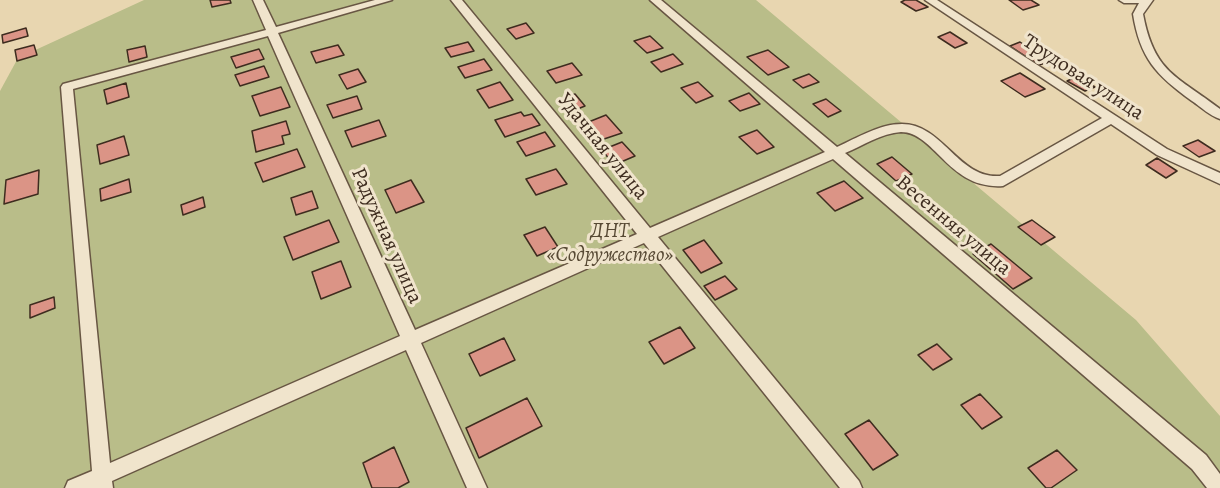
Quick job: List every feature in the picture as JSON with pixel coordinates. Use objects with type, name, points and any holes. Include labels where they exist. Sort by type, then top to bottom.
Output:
[{"type":"street","name":"Радужная улица","points":[[258,0],[477,488]]},
{"type":"street","points":[[103,482],[67,87],[387,0]]},
{"type":"street","name":"Удачная улица","points":[[456,0],[852,488]]},
{"type":"street","name":"Весенняя улица","points":[[655,0],[1199,462],[1219,488]]},
{"type":"street","name":"Трудовая улица","points":[[930,0],[1161,152],[1220,179]]},
{"type":"street","points":[[1124,0],[1147,0]]},
{"type":"street","points":[[1147,0],[1138,14],[1146,48],[1152,59],[1220,116]]},
{"type":"street","points":[[75,488],[103,482],[410,340],[886,130],[906,128],[918,132],[969,175],[994,183],[1003,181],[1110,118]]},
{"type":"green space","name":"ДНТ «Содружество»","points":[[144,0],[756,0],[1136,320],[1220,416],[1220,488],[0,488],[0,91],[18,58]]},
{"type":"building","points":[[210,0],[230,0],[231,3],[212,7]]},
{"type":"building","points":[[916,0],[928,7],[916,11],[901,2]]},
{"type":"building","points":[[1009,0],[1031,0],[1039,5],[1023,10]]},
{"type":"building","points":[[526,23],[534,33],[516,39],[507,29]]},
{"type":"building","points":[[26,28],[28,36],[3,43],[2,35]]},
{"type":"building","points":[[950,32],[967,43],[955,48],[938,37]]},
{"type":"building","points":[[650,36],[663,48],[647,53],[634,41]]},
{"type":"building","points":[[468,42],[474,51],[451,57],[445,48]]},
{"type":"building","points":[[1020,42],[1035,52],[1025,56],[1010,46]]},
{"type":"building","points":[[34,45],[37,55],[17,61],[15,50]]},
{"type":"building","points":[[338,45],[344,55],[316,63],[311,52]]},
{"type":"building","points":[[145,46],[147,57],[129,62],[127,50]]},
{"type":"building","points":[[259,49],[264,59],[236,68],[231,57]]},
{"type":"building","points":[[768,50],[789,67],[768,75],[747,57]]},
{"type":"building","points":[[673,54],[683,64],[661,72],[651,62]]},
{"type":"building","points":[[1041,54],[1052,61],[1039,65],[1029,58]]},
{"type":"building","points":[[484,59],[492,70],[465,78],[458,67]]},
{"type":"building","points":[[572,63],[582,75],[556,83],[547,71]]},
{"type":"building","points":[[264,66],[269,77],[240,86],[235,75]]},
{"type":"building","points":[[358,69],[366,82],[347,89],[339,75]]},
{"type":"building","points":[[1020,73],[1045,89],[1025,97],[1001,81]]},
{"type":"building","points":[[809,74],[819,82],[803,88],[793,80]]},
{"type":"building","points":[[1078,76],[1095,87],[1085,91],[1067,81]]},
{"type":"building","points":[[500,82],[513,100],[489,108],[477,90]]},
{"type":"building","points":[[698,82],[713,96],[696,103],[681,88]]},
{"type":"building","points":[[126,83],[129,97],[107,104],[104,90]]},
{"type":"building","points":[[281,87],[290,107],[260,116],[252,96]]},
{"type":"building","points":[[749,93],[760,104],[740,111],[729,101]]},
{"type":"building","points":[[575,94],[585,106],[570,112],[560,100]]},
{"type":"building","points":[[357,96],[362,109],[333,118],[327,105]]},
{"type":"building","points":[[826,99],[841,111],[828,117],[813,104]]},
{"type":"building","points":[[521,112],[524,116],[532,114],[540,125],[505,137],[495,120]]},
{"type":"building","points":[[606,115],[622,133],[601,140],[586,123]]},
{"type":"building","points":[[379,120],[386,136],[352,147],[345,131]]},
{"type":"building","points":[[286,121],[290,134],[282,136],[284,144],[256,152],[252,131]]},
{"type":"building","points":[[757,130],[774,147],[757,154],[739,137]]},
{"type":"building","points":[[545,132],[555,146],[526,156],[517,142]]},
{"type":"building","points":[[124,136],[129,155],[100,164],[97,145]]},
{"type":"building","points":[[1198,140],[1215,151],[1199,157],[1183,146]]},
{"type":"building","points":[[622,142],[635,156],[614,165],[602,150]]},
{"type":"building","points":[[297,149],[305,167],[263,182],[255,163]]},
{"type":"building","points":[[892,157],[912,174],[896,181],[877,164]]},
{"type":"building","points":[[1157,158],[1177,171],[1166,178],[1146,165]]},
{"type":"building","points":[[556,169],[567,184],[536,195],[526,179]]},
{"type":"building","points":[[39,170],[38,194],[4,204],[6,180]]},
{"type":"building","points":[[129,179],[131,192],[101,201],[100,189]]},
{"type":"building","points":[[411,180],[424,202],[396,213],[385,190]]},
{"type":"building","points":[[844,181],[863,198],[835,211],[817,193]]},
{"type":"building","points":[[312,191],[318,208],[296,215],[291,198]]},
{"type":"building","points":[[203,197],[205,207],[183,215],[181,205]]},
{"type":"building","points":[[329,220],[339,242],[293,260],[284,237]]},
{"type":"building","points":[[1032,220],[1055,237],[1041,245],[1018,227]]},
{"type":"building","points":[[545,227],[558,247],[537,256],[524,235]]},
{"type":"building","points":[[704,240],[722,263],[701,273],[683,250]]},
{"type":"building","points":[[991,244],[1032,278],[1013,289],[973,254]]},
{"type":"building","points":[[341,261],[351,287],[321,299],[312,272]]},
{"type":"building","points":[[725,276],[737,289],[715,300],[704,286]]},
{"type":"building","points":[[54,297],[55,308],[30,318],[30,305]]},
{"type":"building","points":[[680,327],[695,348],[664,364],[649,342]]},
{"type":"building","points":[[504,338],[515,360],[480,376],[469,354]]},
{"type":"building","points":[[937,344],[952,359],[933,370],[918,355]]},
{"type":"building","points":[[980,394],[1002,417],[982,429],[961,405]]},
{"type":"building","points":[[527,398],[542,426],[479,458],[466,428]]},
{"type":"building","points":[[869,420],[898,455],[873,470],[845,434]]},
{"type":"building","points":[[394,447],[409,482],[398,488],[372,488],[363,463]]},
{"type":"building","points":[[1057,450],[1077,470],[1051,488],[1046,488],[1028,468]]}]
